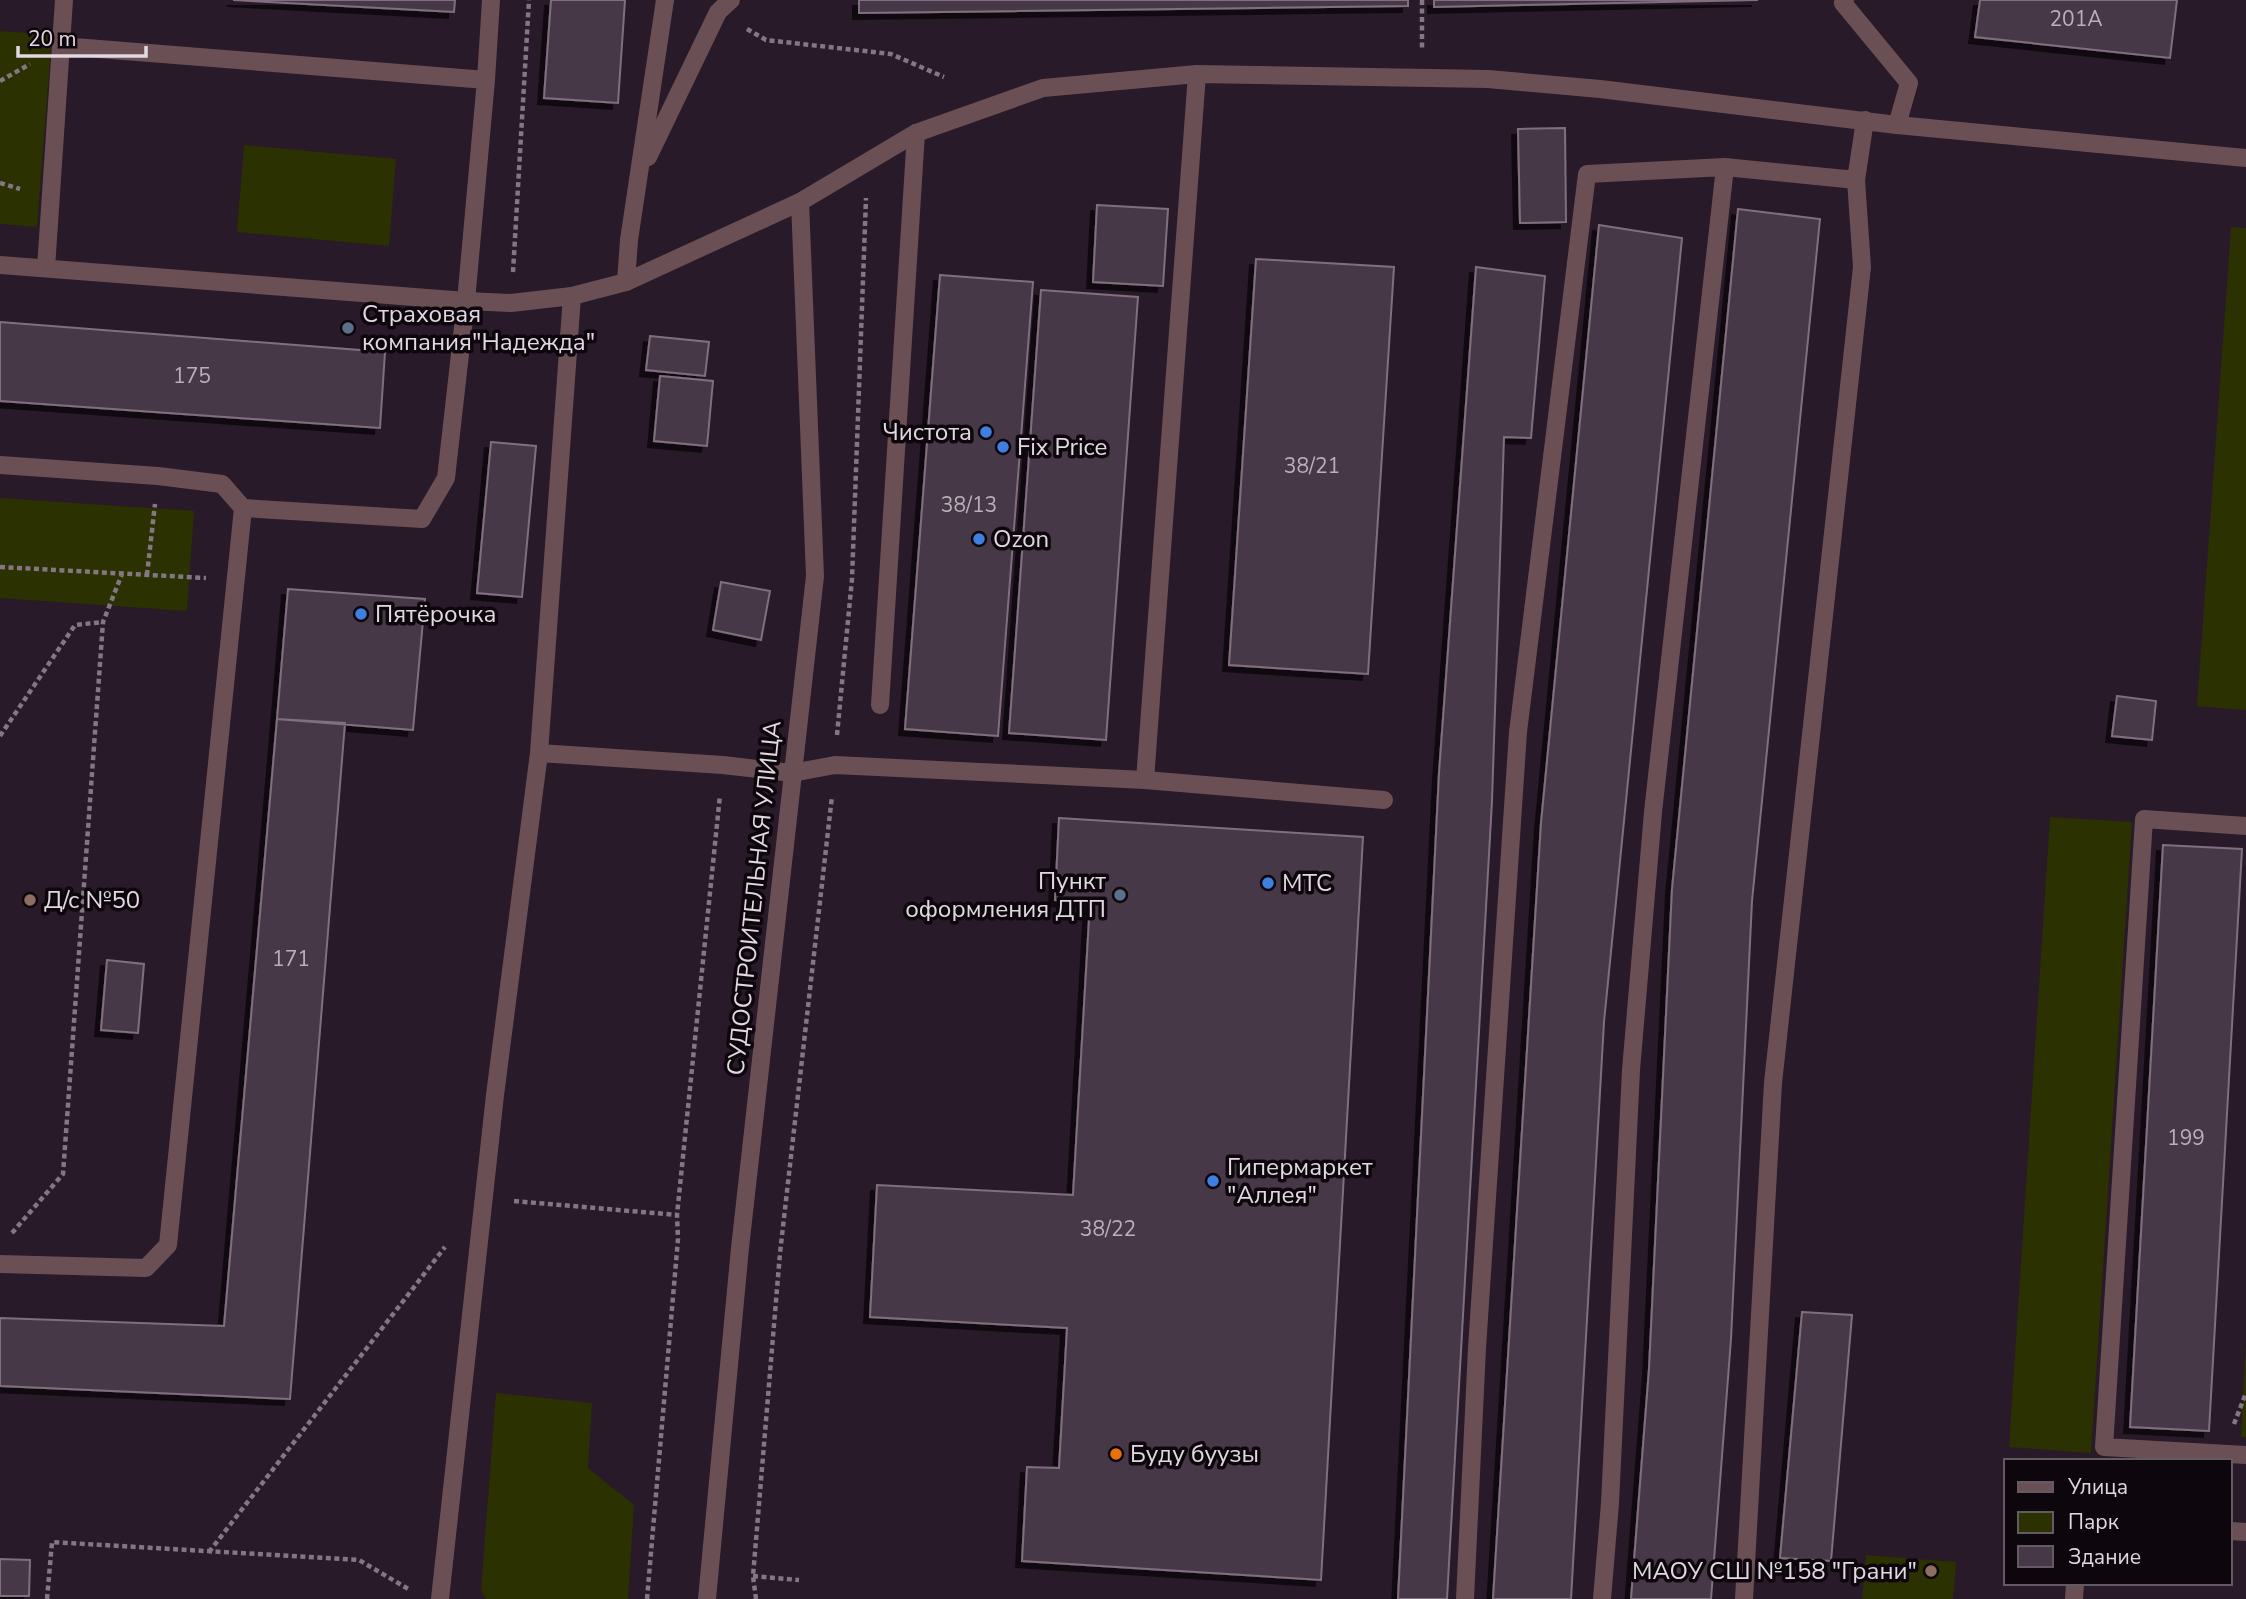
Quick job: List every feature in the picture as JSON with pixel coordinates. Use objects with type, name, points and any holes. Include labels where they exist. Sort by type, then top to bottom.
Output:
[{"type":"street","points":[[46,268],[64,0]]},
{"type":"street","points":[[0,465],[159,476],[222,484],[243,508],[422,519],[446,478],[466,301],[491,0]]},
{"type":"street","points":[[626,282],[629,240],[665,0]]},
{"type":"street","points":[[1845,0],[1843,3],[1909,83],[1897,125]]},
{"type":"street","points":[[640,173],[725,6]]},
{"type":"street","points":[[62,46],[486,80]]},
{"type":"street","points":[[0,265],[466,301],[512,303],[572,296],[626,282],[800,202],[916,133],[1043,88],[1197,74],[1489,79],[1600,89],[1897,125],[2246,158]]},
{"type":"street","points":[[1145,780],[1197,74]]},
{"type":"street","points":[[1744,1599],[1773,1083],[1862,267],[1856,180],[1865,120]]},
{"type":"street","points":[[880,705],[916,133]]},
{"type":"street","points":[[1465,1599],[1477,1348],[1518,732],[1587,174],[1725,167],[1856,180]]},
{"type":"street","points":[[1602,1599],[1610,1503],[1631,1070],[1651,839],[1725,167]]},
{"type":"street","name":"СУДОСТРОИТЕЛЬНАЯ УЛИЦА","points":[[707,1599],[740,1248],[815,576],[800,202]]},
{"type":"street","points":[[440,1599],[484,1198],[539,753],[572,296]]},
{"type":"street","points":[[0,1264],[146,1268],[168,1245],[243,508]]},
{"type":"street","points":[[539,753],[723,765],[792,773],[835,765],[1145,780],[1384,800]]},
{"type":"street","points":[[2246,827],[2144,819],[2104,1447],[2246,1455]]},
{"type":"path","points":[[512,303],[529,0]]},
{"type":"path","points":[[1422,0],[1422,50]]},
{"type":"path","points":[[725,6],[766,40],[891,54],[944,77]]},
{"type":"path","points":[[756,1599],[753,1576],[780,1253],[835,765],[852,579],[867,160]]},
{"type":"path","points":[[147,575],[159,476]]},
{"type":"path","points":[[0,566],[234,580]]},
{"type":"path","points":[[9,1236],[63,1174],[103,622],[122,574]]},
{"type":"path","points":[[0,736],[75,625],[103,622]]},
{"type":"path","points":[[647,1599],[677,1253],[677,1215],[723,765]]},
{"type":"path","points":[[484,1198],[677,1215]]},
{"type":"path","points":[[209,1552],[450,1241]]},
{"type":"path","points":[[47,1599],[52,1542],[359,1560],[414,1592]]},
{"type":"path","points":[[753,1576],[799,1580]]},
{"type":"green space","points":[[0,31],[52,35],[37,227],[0,224]]},
{"type":"green space","points":[[244,145],[396,159],[389,246],[237,232]]},
{"type":"green space","points":[[2231,227],[2246,228],[2246,710],[2197,706]]},
{"type":"green space","points":[[0,498],[194,511],[187,611],[0,598]]},
{"type":"green space","points":[[2050,817],[2132,822],[2091,1453],[2009,1447]]},
{"type":"green space","points":[[2246,1342],[2246,1437],[2241,1437]]},
{"type":"green space","points":[[496,1393],[592,1403],[588,1468],[634,1505],[628,1599],[486,1599],[481,1590]]},
{"type":"green space","points":[[1866,1555],[1956,1562],[1953,1599],[1862,1599]]},
{"type":"building","points":[[233,0],[455,0],[454,12]]},
{"type":"building","points":[[551,0],[625,0],[618,103],[544,98]]},
{"type":"building","points":[[859,0],[1408,0],[1408,6],[859,13]]},
{"type":"building","points":[[1434,0],[1758,0],[1434,7]]},
{"type":"building","points":[[1980,0],[2177,0],[2170,58],[1975,37]]},
{"type":"building","points":[[1565,128],[1566,222],[1520,223],[1518,129]]},
{"type":"building","points":[[1097,205],[1168,209],[1163,286],[1093,282]]},
{"type":"building","points":[[1738,209],[1820,219],[1752,901],[1731,1339],[1711,1599],[1631,1599],[1649,1369],[1672,889]]},
{"type":"building","points":[[1599,225],[1682,238],[1604,1022],[1571,1599],[1493,1599],[1541,823]]},
{"type":"building","points":[[1256,259],[1394,267],[1368,674],[1229,665]]},
{"type":"building","points":[[1476,267],[1545,276],[1531,438],[1504,437],[1492,801],[1447,1599],[1398,1599],[1439,773]]},
{"type":"building","points":[[940,275],[1033,282],[998,736],[905,729]]},
{"type":"building","points":[[1041,290],[1138,297],[1106,740],[1009,733]]},
{"type":"building","points":[[0,322],[385,352],[380,428],[0,401]]},
{"type":"building","points":[[650,336],[709,342],[705,376],[646,370]]},
{"type":"building","points":[[660,376],[713,381],[707,446],[654,441]]},
{"type":"building","points":[[491,442],[536,446],[522,597],[477,593]]},
{"type":"building","points":[[721,582],[770,591],[761,640],[713,630]]},
{"type":"building","points":[[288,589],[425,599],[413,730],[277,719]]},
{"type":"building","points":[[2117,696],[2156,701],[2152,740],[2112,736]]},
{"type":"building","points":[[277,719],[345,723],[290,1399],[0,1386],[0,1318],[224,1326]]},
{"type":"building","points":[[1059,818],[1363,837],[1321,1580],[1022,1561],[1027,1467],[1059,1468],[1067,1328],[870,1317],[877,1185],[1073,1195],[1090,902],[1055,900]]},
{"type":"building","points":[[2163,845],[2242,849],[2209,1431],[2130,1427]]},
{"type":"building","points":[[107,960],[144,964],[138,1033],[101,1030]]},
{"type":"building","points":[[1802,1312],[1852,1315],[1831,1561],[1780,1558]]},
{"type":"building","points":[[0,1559],[30,1560],[29,1596],[0,1596]]},
{"type":"place","name":"Страховая компания\"Надежда\"","points":[[348,328]]},
{"type":"place","name":"Чистота","points":[[986,432]]},
{"type":"place","name":"Fix Price","points":[[1003,447]]},
{"type":"place","name":"Ozon","points":[[979,539]]},
{"type":"place","name":"Пятёрочка","points":[[361,614]]},
{"type":"place","name":"МТС","points":[[1268,883]]},
{"type":"place","name":"Пункт оформления ДТП","points":[[1120,895]]},
{"type":"place","name":"Д/с №50","points":[[30,900]]},
{"type":"place","name":"Гипермаркет \"Аллея\"","points":[[1213,1181]]},
{"type":"place","name":"Буду буузы","points":[[1116,1454]]},
{"type":"place","name":"МАОУ СШ №158 \"Грани\"","points":[[1931,1571]]}]
